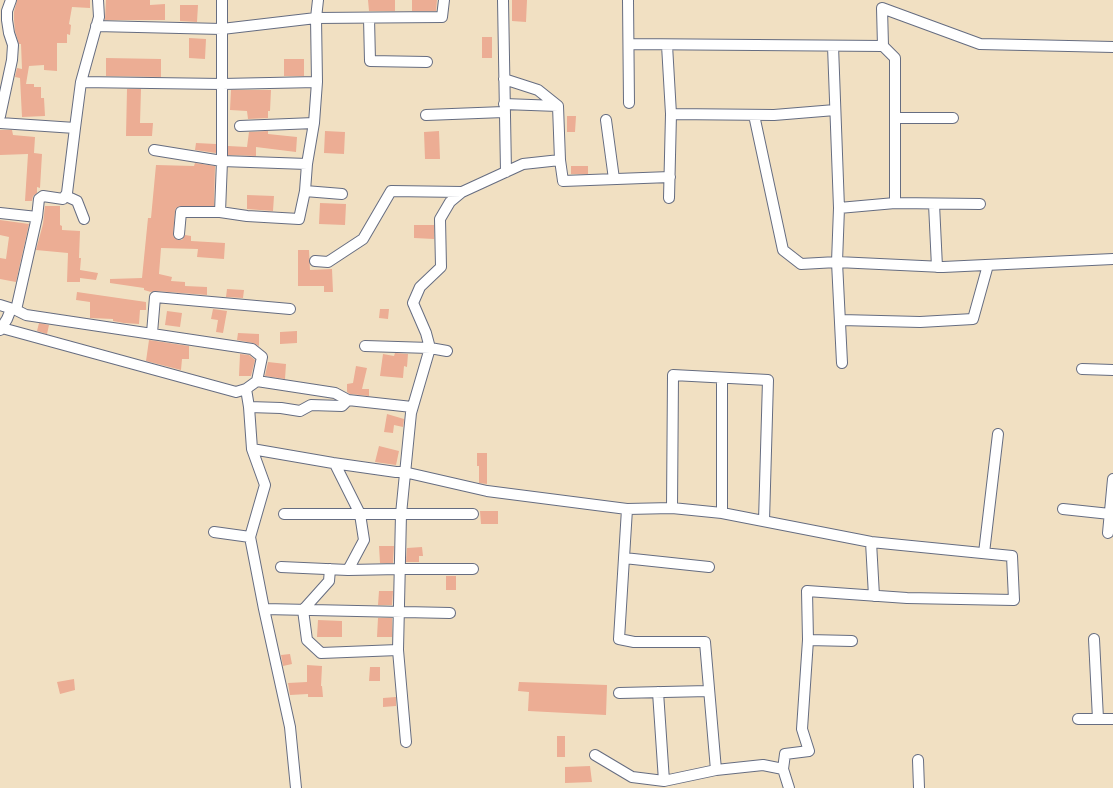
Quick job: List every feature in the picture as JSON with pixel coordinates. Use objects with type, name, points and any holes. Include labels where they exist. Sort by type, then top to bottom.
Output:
[{"type":"street","points":[[0,116],[12,60],[13,45],[6,20],[6,11],[11,0]]},
{"type":"street","points":[[66,196],[82,82],[99,17],[98,0]]},
{"type":"street","points":[[220,212],[222,161],[222,0]]},
{"type":"street","points":[[179,234],[182,212],[220,212],[247,216],[299,219],[305,191],[307,164],[314,123],[317,82],[316,18],[318,0]]},
{"type":"street","points":[[96,26],[222,29],[316,18],[442,17],[444,0]]},
{"type":"street","points":[[503,0],[506,172]]},
{"type":"street","points":[[628,0],[629,103]]},
{"type":"street","points":[[895,203],[895,58],[883,46],[882,4],[980,44],[1113,47]]},
{"type":"street","points":[[369,18],[370,61],[427,62]]},
{"type":"street","points":[[629,44],[883,46]]},
{"type":"street","points":[[667,45],[672,114],[670,198]]},
{"type":"street","points":[[833,46],[839,208],[837,262],[842,363]]},
{"type":"street","points":[[504,79],[538,90],[558,106],[560,160],[563,181],[670,177]]},
{"type":"street","points":[[82,82],[222,84],[317,82]]},
{"type":"street","points":[[426,115],[504,108],[558,106]]},
{"type":"street","points":[[672,114],[774,115],[835,110]]},
{"type":"street","points":[[754,115],[783,250],[800,264],[837,262],[937,267],[1113,259]]},
{"type":"street","points":[[895,118],[953,118]]},
{"type":"street","points":[[606,120],[614,179]]},
{"type":"street","points":[[0,123],[75,128]]},
{"type":"street","points":[[240,126],[314,123]]},
{"type":"street","points":[[154,150],[222,161],[307,164]]},
{"type":"street","points":[[406,742],[398,650],[401,514],[404,472],[412,407],[430,348],[426,333],[413,303],[420,287],[441,267],[440,219],[450,202],[462,192],[522,164],[560,160]]},
{"type":"street","points":[[305,191],[342,194]]},
{"type":"street","points":[[315,261],[328,262],[362,239],[391,191],[462,192]]},
{"type":"street","points":[[0,305],[14,309],[26,316],[152,333],[252,349],[262,357],[257,381],[246,389],[236,392],[1,329],[14,309],[37,218],[39,199],[43,196],[63,199],[66,196]]},
{"type":"street","points":[[66,196],[77,201],[84,219]]},
{"type":"street","points":[[839,208],[895,203],[980,204]]},
{"type":"street","points":[[934,204],[937,267]]},
{"type":"street","points":[[0,213],[37,218]]},
{"type":"street","points":[[841,320],[920,322],[973,319],[988,265]]},
{"type":"street","points":[[152,333],[155,297],[290,309]]},
{"type":"street","points":[[365,346],[430,348],[447,351]]},
{"type":"street","points":[[1082,369],[1113,370]]},
{"type":"street","points":[[672,508],[673,375],[768,380],[764,521]]},
{"type":"street","points":[[722,378],[722,513]]},
{"type":"street","points":[[257,381],[336,393],[348,400],[412,407]]},
{"type":"street","points":[[246,389],[252,449],[265,485],[250,537],[264,609],[290,726],[296,788]]},
{"type":"street","points":[[249,407],[281,408],[300,411],[311,405],[342,406],[348,400]]},
{"type":"street","points":[[984,553],[998,434]]},
{"type":"street","points":[[252,449],[335,464],[404,472],[487,491],[627,510],[672,508],[722,513],[871,542],[1012,556],[1014,600],[907,598],[807,591],[808,640],[802,729],[809,751],[785,754],[783,769],[789,788]]},
{"type":"street","points":[[335,464],[360,514],[364,540],[348,570]]},
{"type":"street","points":[[1108,534],[1113,479]]},
{"type":"street","points":[[1063,509],[1110,514]]},
{"type":"street","points":[[627,510],[619,639],[634,642],[705,642],[716,770]]},
{"type":"street","points":[[284,514],[473,514]]},
{"type":"street","points":[[214,532],[250,537]]},
{"type":"street","points":[[871,542],[874,596]]},
{"type":"street","points":[[624,558],[709,567]]},
{"type":"street","points":[[281,567],[348,570],[473,569]]},
{"type":"street","points":[[303,610],[329,582],[330,569]]},
{"type":"street","points":[[264,609],[450,613]]},
{"type":"street","points":[[303,610],[307,640],[321,653],[398,650]]},
{"type":"street","points":[[1094,639],[1098,719]]},
{"type":"street","points":[[808,640],[852,641]]},
{"type":"street","points":[[618,693],[709,691]]},
{"type":"street","points":[[658,692],[664,781]]},
{"type":"street","points":[[1078,719],[1113,719]]},
{"type":"street","points":[[594,755],[632,776],[664,781],[716,770],[763,765],[783,769]]},
{"type":"street","points":[[918,760],[919,788]]},
{"type":"building","points":[[17,0],[90,0],[90,8],[72,7],[69,24],[71,25],[70,35],[67,34],[67,43],[57,43],[57,71],[44,70],[44,65],[29,66],[26,84],[34,84],[34,87],[41,87],[41,98],[44,98],[45,116],[22,117],[20,78],[15,77],[17,68],[22,69],[21,44],[19,44],[15,31],[14,20]]},
{"type":"building","points":[[106,0],[150,0],[150,5],[165,4],[165,20],[105,20]]},
{"type":"building","points":[[368,0],[395,0],[395,11],[369,11]]},
{"type":"building","points":[[412,0],[437,0],[436,11],[412,11]]},
{"type":"building","points":[[512,0],[527,0],[526,22],[512,21]]},
{"type":"building","points":[[180,5],[198,5],[197,22],[180,21]]},
{"type":"building","points":[[482,37],[492,37],[492,58],[482,58]]},
{"type":"building","points":[[189,38],[206,39],[205,59],[189,58]]},
{"type":"building","points":[[106,58],[161,59],[161,77],[106,76]]},
{"type":"building","points":[[284,59],[304,59],[304,76],[284,76]]},
{"type":"building","points":[[127,89],[141,89],[140,123],[153,123],[152,136],[126,136]]},
{"type":"building","points":[[231,90],[271,90],[270,111],[268,111],[268,118],[248,119],[247,111],[230,110]]},
{"type":"building","points":[[567,116],[576,116],[575,132],[567,132]]},
{"type":"building","points":[[0,130],[12,130],[13,135],[35,137],[34,153],[42,154],[40,188],[37,187],[37,193],[33,196],[32,201],[25,201],[28,154],[0,155]]},
{"type":"building","points":[[268,131],[268,134],[297,137],[296,152],[256,147],[256,156],[228,155],[228,146],[247,147],[249,132]]},
{"type":"building","points":[[325,131],[345,132],[344,154],[324,153]]},
{"type":"building","points":[[439,131],[440,159],[425,159],[424,132]]},
{"type":"building","points":[[196,143],[216,144],[216,153],[195,150]]},
{"type":"building","points":[[195,163],[215,166],[214,206],[181,206],[176,208],[173,236],[178,240],[182,240],[185,235],[191,236],[191,241],[225,243],[224,259],[197,257],[198,249],[161,248],[159,274],[172,277],[171,281],[185,282],[185,286],[207,287],[207,295],[156,291],[151,292],[144,290],[144,288],[110,283],[110,279],[142,278],[148,218],[151,218],[156,165],[194,166]]},
{"type":"building","points":[[571,166],[588,166],[588,174],[571,174]]},
{"type":"building","points":[[247,195],[274,196],[273,211],[247,209]]},
{"type":"building","points":[[320,203],[346,204],[345,225],[319,224]]},
{"type":"building","points":[[45,206],[60,206],[60,225],[62,226],[62,230],[80,231],[80,270],[98,273],[96,280],[80,278],[80,282],[67,282],[68,253],[36,250],[43,224]]},
{"type":"building","points":[[0,220],[29,224],[16,282],[0,279],[0,258],[6,259],[9,237],[0,235]]},
{"type":"building","points":[[414,225],[434,225],[434,239],[414,238]]},
{"type":"building","points":[[298,250],[309,250],[310,270],[332,269],[333,292],[324,292],[324,286],[298,286]]},
{"type":"building","points":[[227,289],[244,290],[243,298],[226,297]]},
{"type":"building","points":[[77,292],[146,302],[146,310],[140,310],[139,324],[113,321],[113,319],[90,318],[90,302],[76,300]]},
{"type":"building","points":[[213,309],[227,311],[223,333],[216,332],[218,320],[211,319]]},
{"type":"building","points":[[380,309],[389,309],[388,319],[379,318]]},
{"type":"building","points":[[167,311],[182,313],[180,327],[165,325]]},
{"type":"building","points":[[39,323],[49,325],[47,334],[37,331]]},
{"type":"building","points":[[297,331],[297,343],[280,344],[280,332]]},
{"type":"building","points":[[238,333],[259,334],[259,346],[253,343],[237,340]]},
{"type":"building","points":[[149,340],[189,346],[189,359],[182,359],[181,370],[146,361]]},
{"type":"building","points":[[395,353],[408,354],[407,367],[404,366],[403,378],[380,376],[383,354],[394,356]]},
{"type":"building","points":[[240,354],[249,355],[255,360],[251,376],[239,376]]},
{"type":"building","points":[[268,362],[286,364],[285,379],[265,376]]},
{"type":"building","points":[[356,366],[367,368],[362,389],[369,389],[369,396],[350,394],[347,392],[347,384],[353,383]]},
{"type":"building","points":[[387,414],[404,419],[403,427],[394,425],[393,433],[384,432]]},
{"type":"building","points":[[379,446],[399,451],[396,465],[375,462]]},
{"type":"building","points":[[477,453],[487,453],[487,484],[479,483]]},
{"type":"building","points":[[480,511],[498,511],[498,524],[481,524]]},
{"type":"building","points":[[379,546],[394,546],[393,563],[380,563]]},
{"type":"building","points":[[422,547],[423,556],[419,556],[419,562],[406,562],[407,548]]},
{"type":"building","points":[[446,576],[456,576],[456,590],[446,590]]},
{"type":"building","points":[[379,591],[393,591],[392,605],[378,605]]},
{"type":"building","points":[[378,618],[392,618],[392,637],[377,637]]},
{"type":"building","points":[[318,620],[342,621],[342,637],[317,637]]},
{"type":"building","points":[[290,654],[292,664],[283,666],[281,655]]},
{"type":"building","points":[[307,665],[322,666],[321,686],[323,697],[308,697],[308,694],[290,695],[288,683],[307,682]]},
{"type":"building","points":[[370,667],[380,667],[380,681],[369,681]]},
{"type":"building","points":[[74,679],[75,690],[60,694],[57,682]]},
{"type":"building","points":[[519,682],[607,685],[606,715],[528,711],[529,692],[518,691]]},
{"type":"building","points":[[396,697],[396,706],[383,707],[383,698]]},
{"type":"building","points":[[557,736],[565,736],[565,757],[557,757]]},
{"type":"building","points":[[590,766],[592,782],[565,783],[565,767]]}]
